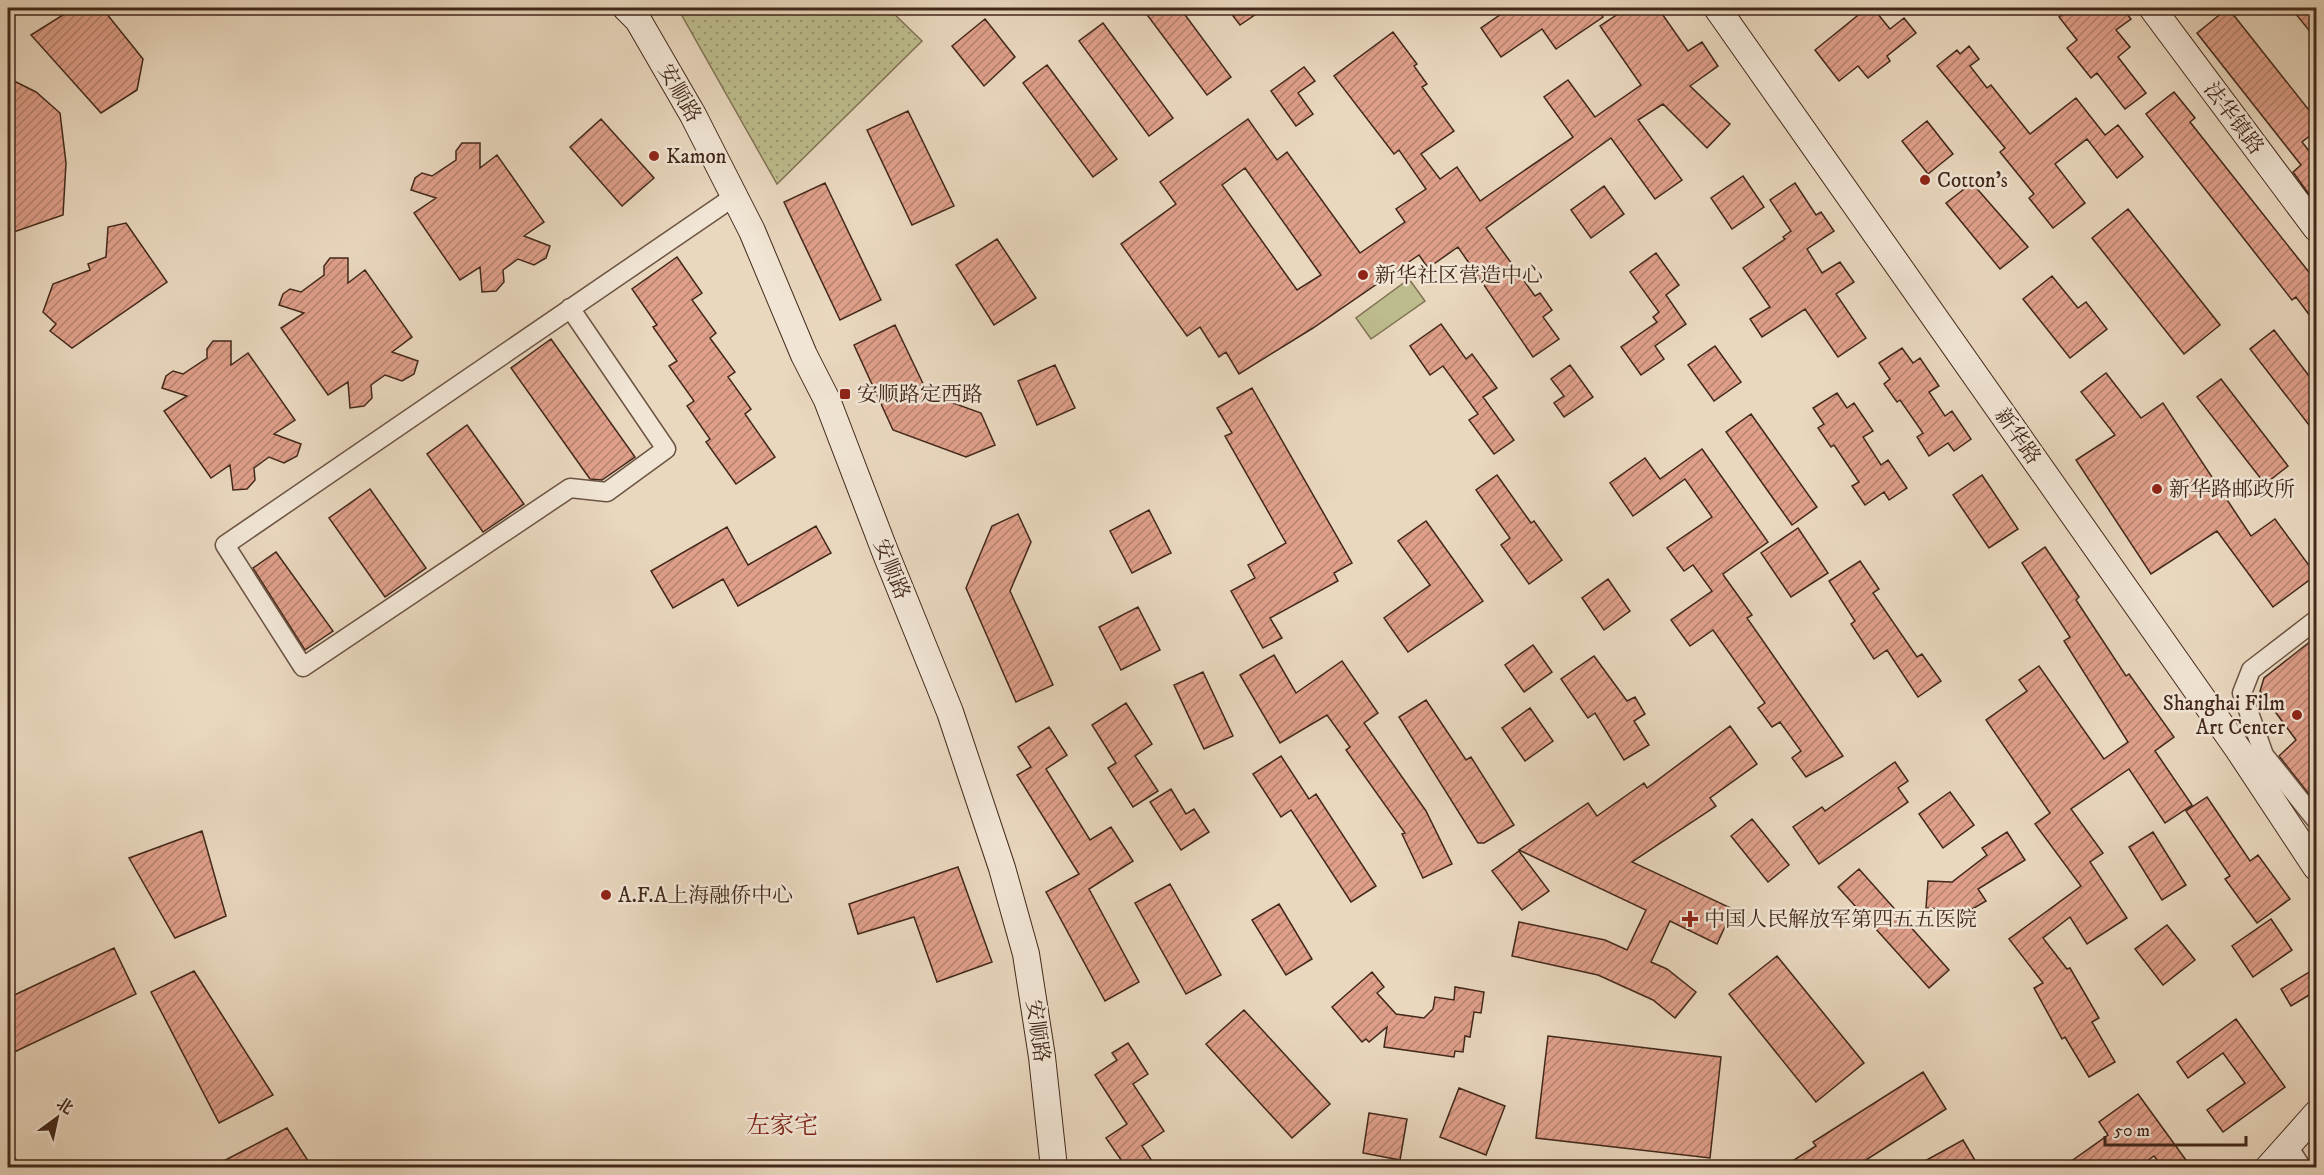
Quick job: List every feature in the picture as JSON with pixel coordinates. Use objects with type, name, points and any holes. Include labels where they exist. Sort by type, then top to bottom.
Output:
[{"type":"street","name":"新华路","points":[[1717,8],[2258,762],[2316,867]]},
{"type":"street","name":"法华镇路","points":[[2152,8],[2316,228]]},
{"type":"street","name":"安顺路","points":[[639,12],[735,196],[804,355],[827,400],[972,775],[1026,954],[1042,1057],[1054,1167]]},
{"type":"street","points":[[570,308],[666,449],[607,492],[570,488],[303,667],[225,545],[570,308],[735,196]]},
{"type":"street","points":[[2316,620],[2251,670],[2242,693],[2258,762],[2316,820]]},
{"type":"street","points":[[2268,1167],[2316,1114]]},
{"type":"street","points":[[2288,1146],[2302,1167]]},
{"type":"shaded area","points":[[688,8],[888,8],[922,41],[777,184],[681,14]]},
{"type":"shaded area","points":[[1409,279],[1425,301],[1371,339],[1356,318]]},
{"type":"building","points":[[74,8],[102,8],[143,59],[137,90],[101,113],[31,35]]},
{"type":"building","points":[[1142,8],[1180,8],[1231,77],[1207,95]]},
{"type":"building","points":[[1227,8],[1265,8],[1240,25]]},
{"type":"building","points":[[1510,8],[1597,8],[1603,17],[1556,49],[1542,29],[1501,57],[1481,28]]},
{"type":"building","points":[[1627,8],[1658,8],[1688,51],[1702,42],[1718,66],[1690,86],[1730,124],[1707,148],[1663,104],[1638,120],[1682,180],[1655,199],[1611,138],[1486,228],[1535,296],[1540,293],[1552,310],[1543,317],[1559,339],[1533,357],[1458,247],[1428,268],[1419,255],[1313,328],[1239,374],[1226,352],[1219,357],[1200,327],[1187,336],[1121,244],[1176,204],[1160,182],[1248,119],[1277,160],[1287,152],[1360,253],[1405,222],[1396,209],[1426,189],[1399,150],[1394,154],[1334,76],[1393,32],[1417,64],[1414,66],[1427,84],[1422,87],[1454,131],[1421,154],[1440,179],[1457,167],[1480,201],[1573,137],[1544,97],[1568,80],[1595,117],[1641,85],[1600,26]],"holes":[[[1245,168],[1321,275],[1297,290],[1222,185]]]},
{"type":"building","points":[[1867,8],[1873,8],[1890,29],[1904,18],[1916,33],[1887,56],[1890,61],[1868,78],[1858,66],[1839,81],[1815,50]]},
{"type":"building","points":[[2071,8],[2122,8],[2131,19],[2116,30],[2130,47],[2118,57],[2146,93],[2125,109],[2097,73],[2091,78],[2067,48],[2077,40],[2059,17]]},
{"type":"building","points":[[2228,8],[2316,119],[2316,131],[2302,142],[2313,156],[2316,153],[2316,204],[2293,172],[2301,165],[2197,33]]},
{"type":"building","points":[[2291,8],[2316,8],[2316,39]]},
{"type":"building","points":[[985,19],[1015,57],[984,86],[952,46]]},
{"type":"building","points":[[1103,23],[1173,118],[1149,136],[1079,41]]},
{"type":"building","points":[[1969,46],[1979,59],[1970,66],[1987,88],[1991,85],[2030,134],[2076,98],[2105,135],[2118,125],[2143,157],[2117,178],[2087,139],[2055,164],[2085,203],[2053,228],[2029,198],[2034,194],[2000,152],[2005,148],[1937,66],[1957,50],[1960,54]]},
{"type":"building","points":[[1047,65],[1117,159],[1093,177],[1023,83]]},
{"type":"building","points":[[1304,67],[1315,81],[1298,93],[1313,114],[1296,126],[1271,91]]},
{"type":"building","points":[[8,78],[36,92],[60,113],[66,163],[63,215],[8,234]]},
{"type":"building","points":[[2174,92],[2195,118],[2190,122],[2316,281],[2316,324],[2296,297],[2292,300],[2146,114]]},
{"type":"building","points":[[908,111],[954,206],[912,225],[867,130]]},
{"type":"building","points":[[601,119],[654,178],[622,206],[570,147]]},
{"type":"building","points":[[1927,121],[1953,154],[1928,174],[1902,141]]},
{"type":"building","points":[[462,143],[480,143],[480,168],[497,155],[544,222],[524,236],[550,246],[546,258],[534,265],[518,259],[503,270],[504,282],[496,291],[482,292],[480,267],[460,280],[414,213],[436,198],[411,190],[415,178],[422,173],[432,176],[456,160],[456,151]]},
{"type":"building","points":[[1743,176],[1764,207],[1732,229],[1711,198]]},
{"type":"building","points":[[825,183],[881,300],[840,320],[784,202]]},
{"type":"building","points":[[1795,183],[1816,215],[1821,212],[1834,231],[1807,249],[1822,273],[1840,262],[1854,282],[1836,294],[1866,338],[1838,357],[1805,309],[1762,337],[1750,319],[1770,307],[1743,268],[1785,239],[1783,237],[1791,231],[1770,200]]},
{"type":"building","points":[[1972,183],[2028,247],[2000,269],[1946,203]]},
{"type":"building","points":[[1604,186],[1624,214],[1591,238],[1571,210]]},
{"type":"building","points":[[2128,209],[2220,325],[2184,354],[2092,238]]},
{"type":"building","points":[[126,223],[167,282],[72,348],[50,331],[56,324],[43,312],[53,284],[90,270],[88,264],[106,257],[108,227]]},
{"type":"building","points":[[997,239],[1036,298],[994,325],[956,265]]},
{"type":"building","points":[[1656,253],[1679,285],[1666,295],[1686,324],[1655,346],[1664,359],[1641,375],[1621,347],[1657,322],[1653,317],[1659,312],[1630,272]]},
{"type":"building","points":[[677,257],[702,293],[692,300],[716,333],[710,338],[735,372],[728,377],[751,409],[745,414],[775,457],[736,484],[706,442],[710,439],[687,406],[694,401],[669,366],[677,361],[653,327],[657,325],[632,289]]},
{"type":"building","points":[[330,258],[348,258],[348,283],[365,270],[412,337],[392,352],[418,361],[414,374],[402,381],[385,375],[371,385],[372,398],[364,406],[350,408],[348,382],[328,395],[281,328],[304,313],[279,305],[283,294],[290,289],[301,292],[324,275],[324,266]]},
{"type":"building","points":[[2052,276],[2078,308],[2086,302],[2107,329],[2070,358],[2023,299]]},
{"type":"building","points":[[1441,324],[1466,359],[1472,354],[1497,388],[1483,397],[1514,440],[1494,454],[1469,420],[1478,414],[1443,366],[1430,375],[1410,346]]},
{"type":"building","points":[[895,325],[928,394],[981,413],[995,445],[966,457],[893,430],[854,345]]},
{"type":"building","points":[[2274,330],[2316,385],[2316,434],[2250,349]]},
{"type":"building","points":[[551,339],[635,457],[602,480],[590,479],[511,368]]},
{"type":"building","points":[[213,341],[231,341],[231,365],[248,353],[295,420],[274,434],[301,444],[297,456],[284,463],[269,457],[254,468],[255,480],[247,489],[233,490],[230,465],[211,478],[164,411],[187,396],[162,388],[166,376],[173,371],[183,374],[207,358],[207,349]]},
{"type":"building","points":[[1715,346],[1741,382],[1714,401],[1688,365]]},
{"type":"building","points":[[1902,348],[1913,363],[1920,358],[1939,386],[1929,392],[1945,416],[1952,411],[1971,439],[1954,451],[1948,443],[1929,456],[1917,437],[1923,433],[1900,400],[1897,402],[1884,384],[1890,379],[1879,363]]},
{"type":"building","points":[[1055,365],[1075,408],[1037,425],[1018,381]]},
{"type":"building","points":[[1570,365],[1593,397],[1564,417],[1554,403],[1564,396],[1551,379]]},
{"type":"building","name":"新华路邮政所","points":[[2106,373],[2141,418],[2163,403],[2251,536],[2275,519],[2316,575],[2273,607],[2217,531],[2151,574],[2076,460],[2115,435],[2081,392]]},
{"type":"building","points":[[2221,379],[2288,466],[2265,484],[2197,397]]},
{"type":"building","points":[[1252,388],[1352,563],[1334,573],[1338,581],[1270,618],[1282,638],[1263,648],[1231,591],[1255,578],[1248,565],[1286,543],[1225,436],[1232,433],[1217,408]]},
{"type":"building","points":[[1837,393],[1847,408],[1854,403],[1873,431],[1863,437],[1881,465],[1888,460],[1907,488],[1889,500],[1884,492],[1865,505],[1852,486],[1859,482],[1834,445],[1831,447],[1818,428],[1824,424],[1813,408]]},
{"type":"building","points":[[1751,414],[1817,507],[1792,525],[1726,432]]},
{"type":"building","points":[[467,425],[524,504],[483,532],[427,454]]},
{"type":"building","points":[[1702,449],[1768,542],[1723,574],[1752,615],[1747,618],[1843,756],[1806,777],[1792,758],[1801,751],[1780,722],[1772,727],[1758,708],[1765,703],[1713,630],[1690,646],[1671,620],[1712,591],[1693,565],[1684,571],[1667,548],[1712,517],[1685,479],[1633,516],[1610,483],[1645,458],[1660,479]]},
{"type":"building","points":[[1497,475],[1531,523],[1534,521],[1562,560],[1529,584],[1501,545],[1510,538],[1476,490]]},
{"type":"building","points":[[1982,475],[2018,529],[1989,548],[1953,495]]},
{"type":"building","points":[[370,489],[426,568],[385,597],[329,518]]},
{"type":"building","points":[[1149,510],[1171,553],[1132,573],[1110,531]]},
{"type":"building","points":[[1018,514],[1031,542],[1010,591],[1053,685],[1016,702],[966,588],[992,526]]},
{"type":"building","points":[[1426,521],[1483,601],[1408,652],[1384,618],[1430,585],[1398,541]]},
{"type":"building","points":[[816,526],[831,553],[738,606],[723,579],[673,608],[651,571],[727,527],[748,565]]},
{"type":"building","points":[[1798,528],[1828,573],[1791,597],[1761,553]]},
{"type":"building","points":[[2045,547],[2079,597],[2076,600],[2126,676],[2129,674],[2174,737],[2155,751],[2192,805],[2165,823],[2129,769],[2071,809],[2103,853],[2090,862],[2127,918],[2087,944],[2070,917],[2043,938],[2067,969],[2070,968],[2099,1018],[2092,1022],[2115,1062],[2089,1077],[2065,1037],[2062,1039],[2034,988],[2043,983],[2009,939],[2081,886],[2035,824],[2050,813],[1986,720],[2027,691],[2019,680],[2039,666],[2104,759],[2128,742],[2064,641],[2070,637],[2022,563]]},
{"type":"building","points":[[276,552],[333,631],[305,650],[253,568]]},
{"type":"building","points":[[1860,561],[1879,589],[1873,593],[1917,657],[1922,654],[1941,681],[1918,697],[1887,650],[1874,659],[1851,624],[1855,621],[1829,581]]},
{"type":"building","points":[[1608,579],[1630,611],[1604,630],[1582,598]]},
{"type":"building","points":[[1138,607],[1160,650],[1121,670],[1099,627]]},
{"type":"building","name":"Shanghai Film Art Center","points":[[2316,637],[2316,803],[2279,756],[2296,740],[2260,691],[2264,678]]},
{"type":"building","points":[[1533,645],[1552,672],[1524,692],[1505,665]]},
{"type":"building","points":[[1274,655],[1296,693],[1342,661],[1378,713],[1364,723],[1426,811],[1452,864],[1423,878],[1402,834],[1405,833],[1346,750],[1350,747],[1327,715],[1280,743],[1240,675]]},
{"type":"building","points":[[1594,656],[1627,701],[1635,697],[1645,714],[1634,721],[1649,745],[1624,760],[1595,713],[1588,718],[1561,679]]},
{"type":"building","points":[[1203,672],[1233,736],[1204,749],[1174,685]]},
{"type":"building","points":[[1426,700],[1466,760],[1471,757],[1514,825],[1484,843],[1478,843],[1399,717]]},
{"type":"building","points":[[1126,703],[1152,744],[1135,756],[1158,791],[1133,807],[1108,768],[1116,763],[1092,725]]},
{"type":"building","points":[[1530,708],[1553,741],[1525,761],[1502,728]]},
{"type":"building","points":[[1730,726],[1757,764],[1710,798],[1716,806],[1632,862],[1733,909],[1717,944],[1670,921],[1651,962],[1667,969],[1696,992],[1675,1018],[1653,1000],[1598,975],[1512,956],[1519,922],[1605,940],[1627,950],[1646,910],[1519,850],[1588,803],[1597,816],[1644,783],[1647,788]]},
{"type":"building","points":[[1049,727],[1067,755],[1046,769],[1090,840],[1111,827],[1133,861],[1089,889],[1139,982],[1105,1001],[1046,892],[1079,874],[1017,775],[1031,767],[1018,747]]},
{"type":"building","points":[[1281,756],[1309,799],[1316,794],[1376,886],[1351,902],[1291,810],[1281,817],[1253,774]]},
{"type":"building","points":[[1895,762],[1908,781],[1898,788],[1908,802],[1819,864],[1793,827],[1822,807],[1825,811]]},
{"type":"building","points":[[1171,789],[1186,814],[1194,809],[1209,832],[1181,850],[1150,802]]},
{"type":"building","points":[[1950,792],[1974,825],[1943,848],[1919,814]]},
{"type":"building","points":[[2207,797],[2250,861],[2258,855],[2290,899],[2257,923],[2225,879],[2230,876],[2186,811]]},
{"type":"building","points":[[1752,819],[1789,865],[1768,882],[1731,836]]},
{"type":"building","points":[[202,831],[226,916],[175,938],[129,858]]},
{"type":"building","points":[[2007,832],[2025,860],[1978,889],[1986,901],[1964,914],[1961,910],[1926,908],[1928,881],[1952,882],[1987,855],[1982,848]]},
{"type":"building","points":[[2153,832],[2186,885],[2162,900],[2129,847]]},
{"type":"building","points":[[1519,851],[1549,891],[1522,910],[1492,871]]},
{"type":"building","points":[[958,867],[992,962],[937,982],[914,917],[858,934],[849,904]]},
{"type":"building","points":[[1859,869],[1949,970],[1929,988],[1838,887]]},
{"type":"building","points":[[1170,884],[1221,975],[1186,994],[1135,903]]},
{"type":"building","points":[[1279,904],[1312,959],[1286,975],[1252,920]]},
{"type":"building","points":[[2271,919],[2292,950],[2253,977],[2232,946]]},
{"type":"building","points":[[2167,925],[2195,960],[2163,985],[2135,949]]},
{"type":"building","points":[[114,948],[136,994],[8,1055],[8,998]]},
{"type":"building","points":[[1777,956],[1864,1063],[1816,1102],[1729,994]]},
{"type":"building","points":[[2316,968],[2316,991],[2291,1006],[2281,989]]},
{"type":"building","points":[[194,971],[273,1095],[219,1123],[151,992]]},
{"type":"building","points":[[1372,972],[1384,987],[1377,993],[1396,1014],[1424,1018],[1433,1009],[1435,997],[1454,1000],[1455,987],[1484,992],[1481,1013],[1474,1012],[1470,1037],[1465,1036],[1463,1052],[1455,1051],[1454,1057],[1384,1047],[1387,1027],[1369,1042],[1366,1039],[1362,1042],[1332,1007]]},
{"type":"building","points":[[1244,1010],[1330,1104],[1292,1138],[1206,1044]]},
{"type":"building","points":[[2236,1019],[2285,1087],[2223,1132],[2207,1110],[2245,1083],[2223,1053],[2188,1078],[2177,1062]]},
{"type":"building","points":[[1548,1036],[1721,1057],[1710,1158],[1536,1138]]},
{"type":"building","points":[[1128,1043],[1148,1074],[1133,1084],[1164,1131],[1142,1146],[1156,1167],[1126,1167],[1106,1138],[1127,1124],[1095,1075],[1117,1060],[1112,1053]]},
{"type":"building","points":[[1923,1072],[1946,1109],[1855,1167],[1783,1167],[1816,1146],[1813,1142]]},
{"type":"building","points":[[1459,1088],[1505,1106],[1486,1155],[1440,1137]]},
{"type":"building","points":[[2138,1094],[2191,1167],[2163,1167],[2154,1156],[2138,1167],[2063,1167],[2108,1135],[2099,1122]]},
{"type":"building","points":[[1369,1113],[1407,1119],[1400,1160],[1363,1153]]},
{"type":"building","points":[[287,1128],[312,1167],[212,1167]]},
{"type":"building","points":[[1963,1140],[1979,1167],[1914,1167]]},
{"type":"place","name":"Kamon","points":[[654,156]]},
{"type":"place","name":"Cotton's","points":[[1925,180]]},
{"type":"place","name":"新华社区营造中心","points":[[1363,275]]},
{"type":"place","name":"安顺路定西路","points":[[845,394]]},
{"type":"place","name":"新华路邮政所","points":[[2157,489]]},
{"type":"place","name":"Shanghai Film Art Center","points":[[2297,715]]},
{"type":"place","name":"A.F.A上海融侨中心","points":[[606,895]]},
{"type":"place","name":"中国人民解放军第四五五医院","points":[[1690,919]]},
{"type":"district","name":"左家宅","points":[[782,1125]]}]
